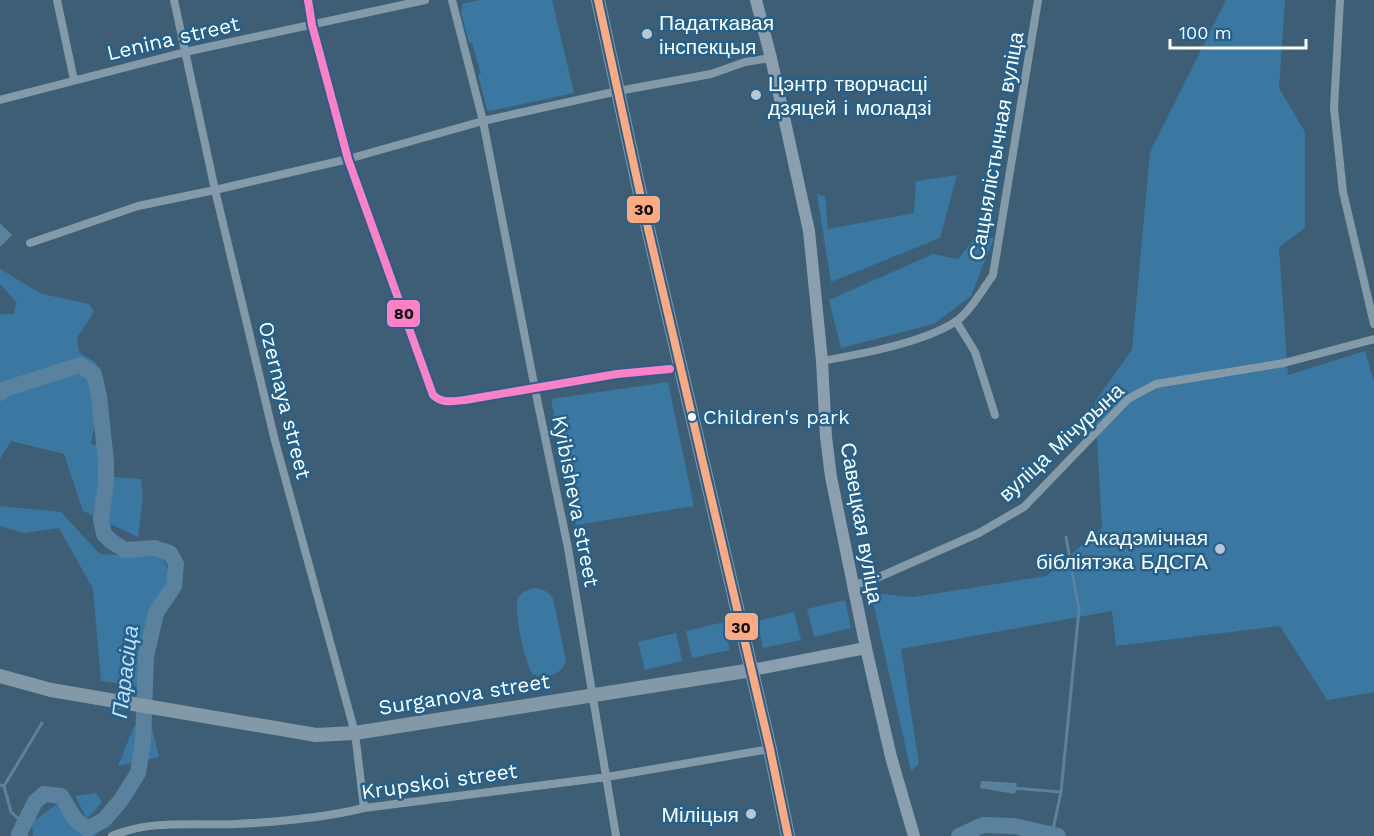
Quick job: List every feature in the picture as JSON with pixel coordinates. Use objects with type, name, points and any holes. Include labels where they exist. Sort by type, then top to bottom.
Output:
[{"type":"main road","points":[[598,0],[643,207],[752,670],[788,836]]},
{"type":"main road","name":"Савецкая вуліца","points":[[756,0],[809,231],[831,477],[852,585],[891,757],[912,830]]},
{"type":"main road","points":[[752,670],[866,648]]},
{"type":"main road","name":"Surganova street","points":[[0,676],[51,690],[316,735],[355,733],[752,670]]},
{"type":"street","points":[[57,0],[75,80]]},
{"type":"street","name":"Ozernaya street","points":[[174,0],[215,190],[275,441],[355,733],[364,808]]},
{"type":"street","points":[[308,0],[312,25],[348,159],[433,395],[444,402],[617,374],[669,369]]},
{"type":"street","name":"Lenina street","points":[[0,100],[185,52],[425,0]]},
{"type":"street","name":"Kyibisheva street","points":[[452,0],[483,121],[568,548],[616,836]]},
{"type":"street","name":"Сацыялістычная вуліца","points":[[822,361],[870,352],[928,334],[956,321],[977,298],[993,275],[1038,0]]},
{"type":"street","points":[[1340,0],[1334,108],[1344,192],[1374,324]]},
{"type":"street","points":[[30,243],[138,206],[348,159],[483,121],[618,91],[711,74],[745,62],[771,58]]},
{"type":"street","points":[[956,321],[975,352],[995,416]]},
{"type":"street","name":"вуліца Мічурына","points":[[852,585],[870,581],[979,533],[1024,507],[1128,399],[1156,384],[1284,363],[1374,339]]},
{"type":"street","name":"Krupskoi street","points":[[112,836],[138,828],[201,823],[236,824],[334,814],[364,808],[607,777],[770,749]]},
{"type":"shaded area","points":[[480,0],[552,0],[574,93],[487,110],[478,75],[481,74],[472,43],[469,43],[461,12],[462,4]]},
{"type":"shaded area","points":[[1226,0],[1285,0],[1279,88],[1305,132],[1305,228],[1279,247],[1288,375],[1365,351],[1374,382],[1374,692],[1327,700],[1280,626],[1116,646],[1112,611],[901,649],[919,764],[911,771],[871,593],[913,597],[1046,576],[1102,528],[1095,402],[1132,350],[1150,152]]},
{"type":"shaded area","points":[[957,175],[940,238],[831,282],[817,194],[825,196],[828,229],[914,213],[916,181]]},
{"type":"shaded area","points":[[0,223],[12,235],[0,247]]},
{"type":"shaded area","points":[[994,238],[971,296],[934,324],[841,348],[829,300],[933,254],[958,259],[974,239]]},
{"type":"shaded area","points":[[0,269],[42,294],[89,304],[94,312],[77,338],[79,352],[96,363],[102,383],[91,444],[113,449],[113,477],[141,479],[143,497],[138,537],[83,511],[64,454],[11,441],[0,459],[0,314],[13,314],[17,303],[0,284]]},
{"type":"shaded area","points":[[668,382],[694,506],[576,525],[551,399]]},
{"type":"shaded area","points":[[0,506],[61,512],[100,554],[163,557],[170,577],[143,635],[143,687],[101,681],[93,589],[59,528],[24,533],[0,526]]},
{"type":"shaded area","points":[[534,588],[545,591],[553,598],[566,661],[561,670],[548,676],[538,676],[530,669],[518,625],[518,598]]},
{"type":"shaded area","points":[[845,600],[851,628],[814,637],[807,609]]},
{"type":"shaded area","points":[[794,612],[801,640],[763,648],[757,621]]},
{"type":"shaded area","points":[[724,622],[730,650],[692,658],[686,631]]},
{"type":"shaded area","points":[[676,633],[682,661],[645,670],[638,642]]},
{"type":"shaded area","points":[[134,726],[152,727],[159,757],[118,766]]},
{"type":"shaded area","points":[[981,781],[1017,783],[1015,794],[980,788]]},
{"type":"shaded area","points":[[96,793],[102,802],[87,819],[75,796]]},
{"type":"shaded area","points":[[56,805],[82,833],[98,833],[94,836],[33,836],[32,822]]},
{"type":"waterway","name":"Парасіца","points":[[0,393],[5,389],[80,365],[94,374],[99,396],[106,461],[101,520],[104,534],[125,550],[155,548],[170,553],[176,564],[174,586],[156,613],[146,657],[143,741],[138,773],[121,800],[104,820],[87,829],[75,819],[61,796],[44,794],[35,802],[20,836]]},
{"type":"waterway","points":[[1052,834],[1061,792],[1079,610],[1066,537]]},
{"type":"waterway","points":[[4,786],[42,723]]},
{"type":"waterway","points":[[0,785],[4,786],[11,812],[24,824]]},
{"type":"waterway","points":[[1012,788],[1061,792]]},
{"type":"waterway","points":[[959,836],[983,825],[1014,826],[1058,836]]},
{"type":"transit line","name":"80","points":[[308,0],[312,25],[348,159],[433,395],[444,401],[465,400],[617,374],[670,369]]},
{"type":"transit line","name":"30","points":[[598,0],[643,207],[770,749],[788,836]]},
{"type":"place","name":"Падаткавая інспекцыя","points":[[647,34]]},
{"type":"place","name":"Цэнтр творчасці дзяцей і моладзі","points":[[756,95]]},
{"type":"place","name":"Children's park","points":[[692,417]]},
{"type":"place","name":"Акадэмічная бібліятэка БДСГА","points":[[1220,549]]},
{"type":"place","name":"Міліцыя","points":[[751,814]]}]
